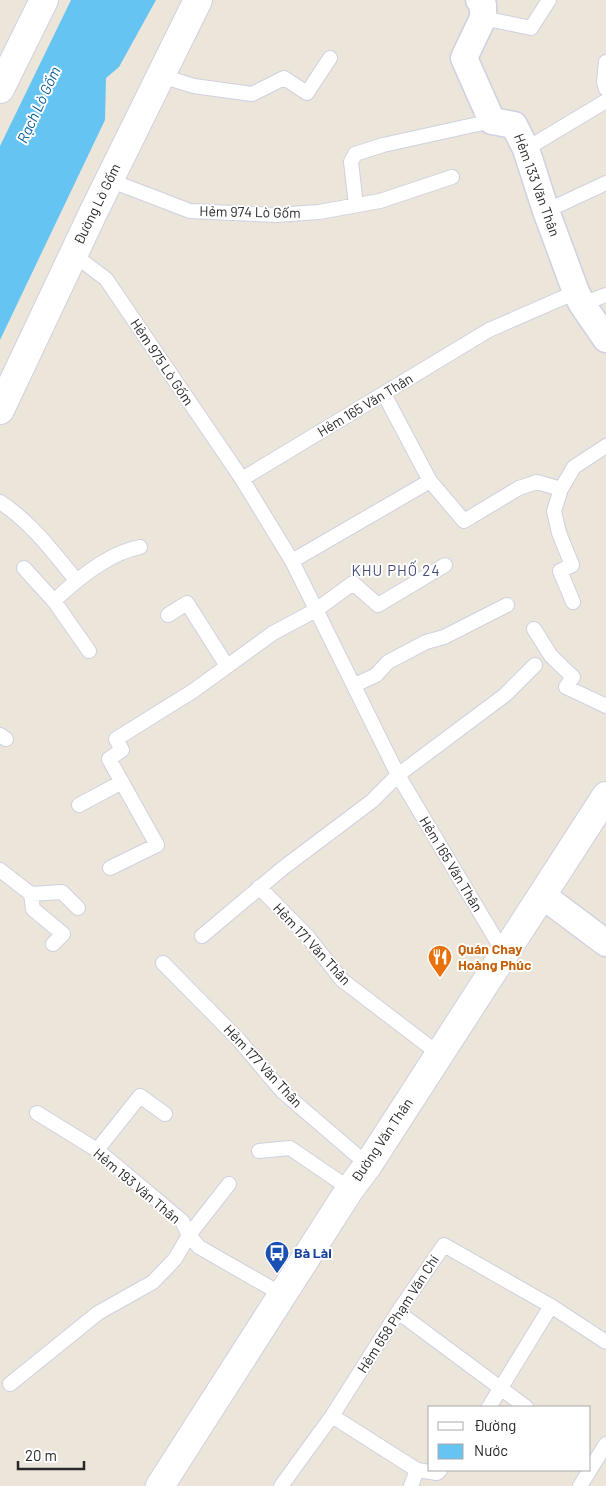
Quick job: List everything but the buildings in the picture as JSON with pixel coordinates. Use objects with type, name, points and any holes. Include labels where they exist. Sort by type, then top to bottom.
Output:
[{"type":"street","points":[[0,89],[44,0]]},
{"type":"street","name":"Đường Lò Gốm","points":[[0,410],[73,254],[198,0]]},
{"type":"street","points":[[481,9],[464,58],[492,121]]},
{"type":"street","name":"Hẻm 133 Văn Thân","points":[[492,121],[514,125],[526,149],[546,211],[579,298],[606,339]]},
{"type":"street","name":"Đường Văn Thân","points":[[160,1486],[350,1189],[606,796]]},
{"type":"street","points":[[542,895],[606,943]]},
{"type":"lane","points":[[481,9],[531,28],[549,0]]},
{"type":"lane","points":[[161,76],[194,86],[252,94],[284,78],[307,93],[330,58]]},
{"type":"lane","points":[[606,62],[604,82],[606,89]]},
{"type":"lane","points":[[526,149],[606,101]]},
{"type":"lane","points":[[356,206],[351,162],[355,154],[383,145],[492,121]]},
{"type":"lane","name":"Hẻm 974 Lò Gốm","points":[[109,180],[190,211],[276,215],[319,212],[380,201],[452,177]]},
{"type":"lane","points":[[546,211],[606,183]]},
{"type":"lane","name":"Hẻm 975 Lò Gốm","points":[[73,254],[106,279],[242,479]]},
{"type":"lane","name":"Hẻm 165 Văn Thân","points":[[504,953],[398,775],[292,561],[242,479],[490,330],[579,298],[606,295]]},
{"type":"lane","points":[[384,394],[430,481],[464,521],[519,488],[537,482],[561,489]]},
{"type":"lane","points":[[573,602],[560,571],[572,565],[559,533],[554,511],[561,489],[574,467],[606,446]]},
{"type":"lane","points":[[292,561],[430,481]]},
{"type":"lane","points":[[0,502],[36,532],[76,580]]},
{"type":"lane","points":[[54,601],[76,580],[102,563],[131,549],[140,547]]},
{"type":"lane","points":[[110,868],[157,845],[109,759],[122,750],[116,739],[193,690],[273,633],[316,610],[353,583],[378,606],[445,565]]},
{"type":"lane","points":[[24,568],[54,601],[89,651]]},
{"type":"lane","points":[[168,615],[187,603],[227,666]]},
{"type":"lane","points":[[355,685],[376,675],[388,662],[426,642],[444,637],[507,605]]},
{"type":"lane","points":[[534,629],[551,656],[573,677],[566,687],[606,706]]},
{"type":"lane","points":[[202,936],[282,868],[372,800],[398,775],[505,695],[535,665]]},
{"type":"lane","points":[[79,805],[122,782]]},
{"type":"lane","points":[[0,870],[31,894],[62,892],[78,908]]},
{"type":"lane","name":"Hẻm 171 Văn Thân","points":[[259,887],[308,937],[342,980],[439,1054]]},
{"type":"lane","points":[[31,894],[33,909],[63,934],[53,944]]},
{"type":"lane","name":"Hẻm 177 Văn Thân","points":[[163,963],[238,1039],[283,1092],[368,1164]]},
{"type":"lane","points":[[97,1150],[140,1096],[165,1114]]},
{"type":"lane","name":"Hẻm 193 Văn Thân","points":[[37,1113],[97,1150],[182,1221],[199,1248],[283,1295]]},
{"type":"lane","points":[[259,1151],[290,1148],[350,1189]]},
{"type":"lane","points":[[10,1384],[98,1313],[153,1282],[175,1259],[229,1184]]},
{"type":"lane","name":"Hẻm 658 Phạm Văn Chí","points":[[282,1486],[332,1416],[398,1312],[444,1245],[551,1306],[606,1342]]},
{"type":"lane","points":[[490,1406],[551,1306]]},
{"type":"lane","points":[[398,1312],[525,1406]]},
{"type":"lane","points":[[332,1416],[417,1470],[437,1473],[439,1471]]},
{"type":"lane","points":[[591,1468],[606,1444]]},
{"type":"lane","points":[[411,1486],[417,1470]]},
{"type":"lane","points":[[580,1486],[589,1471]]},
{"type":"water","name":"Rạch Lò Gốm","points":[[71,0],[156,0],[119,67],[106,78],[105,120],[0,340],[0,146]]},
{"type":"place","name":"Quán Chay Hoàng Phúc","points":[[440,978]]},
{"type":"place","name":"Bà Lài","points":[[277,1274]]},
{"type":"district","name":"KHU PHỐ 24","points":[[396,571]]}]
